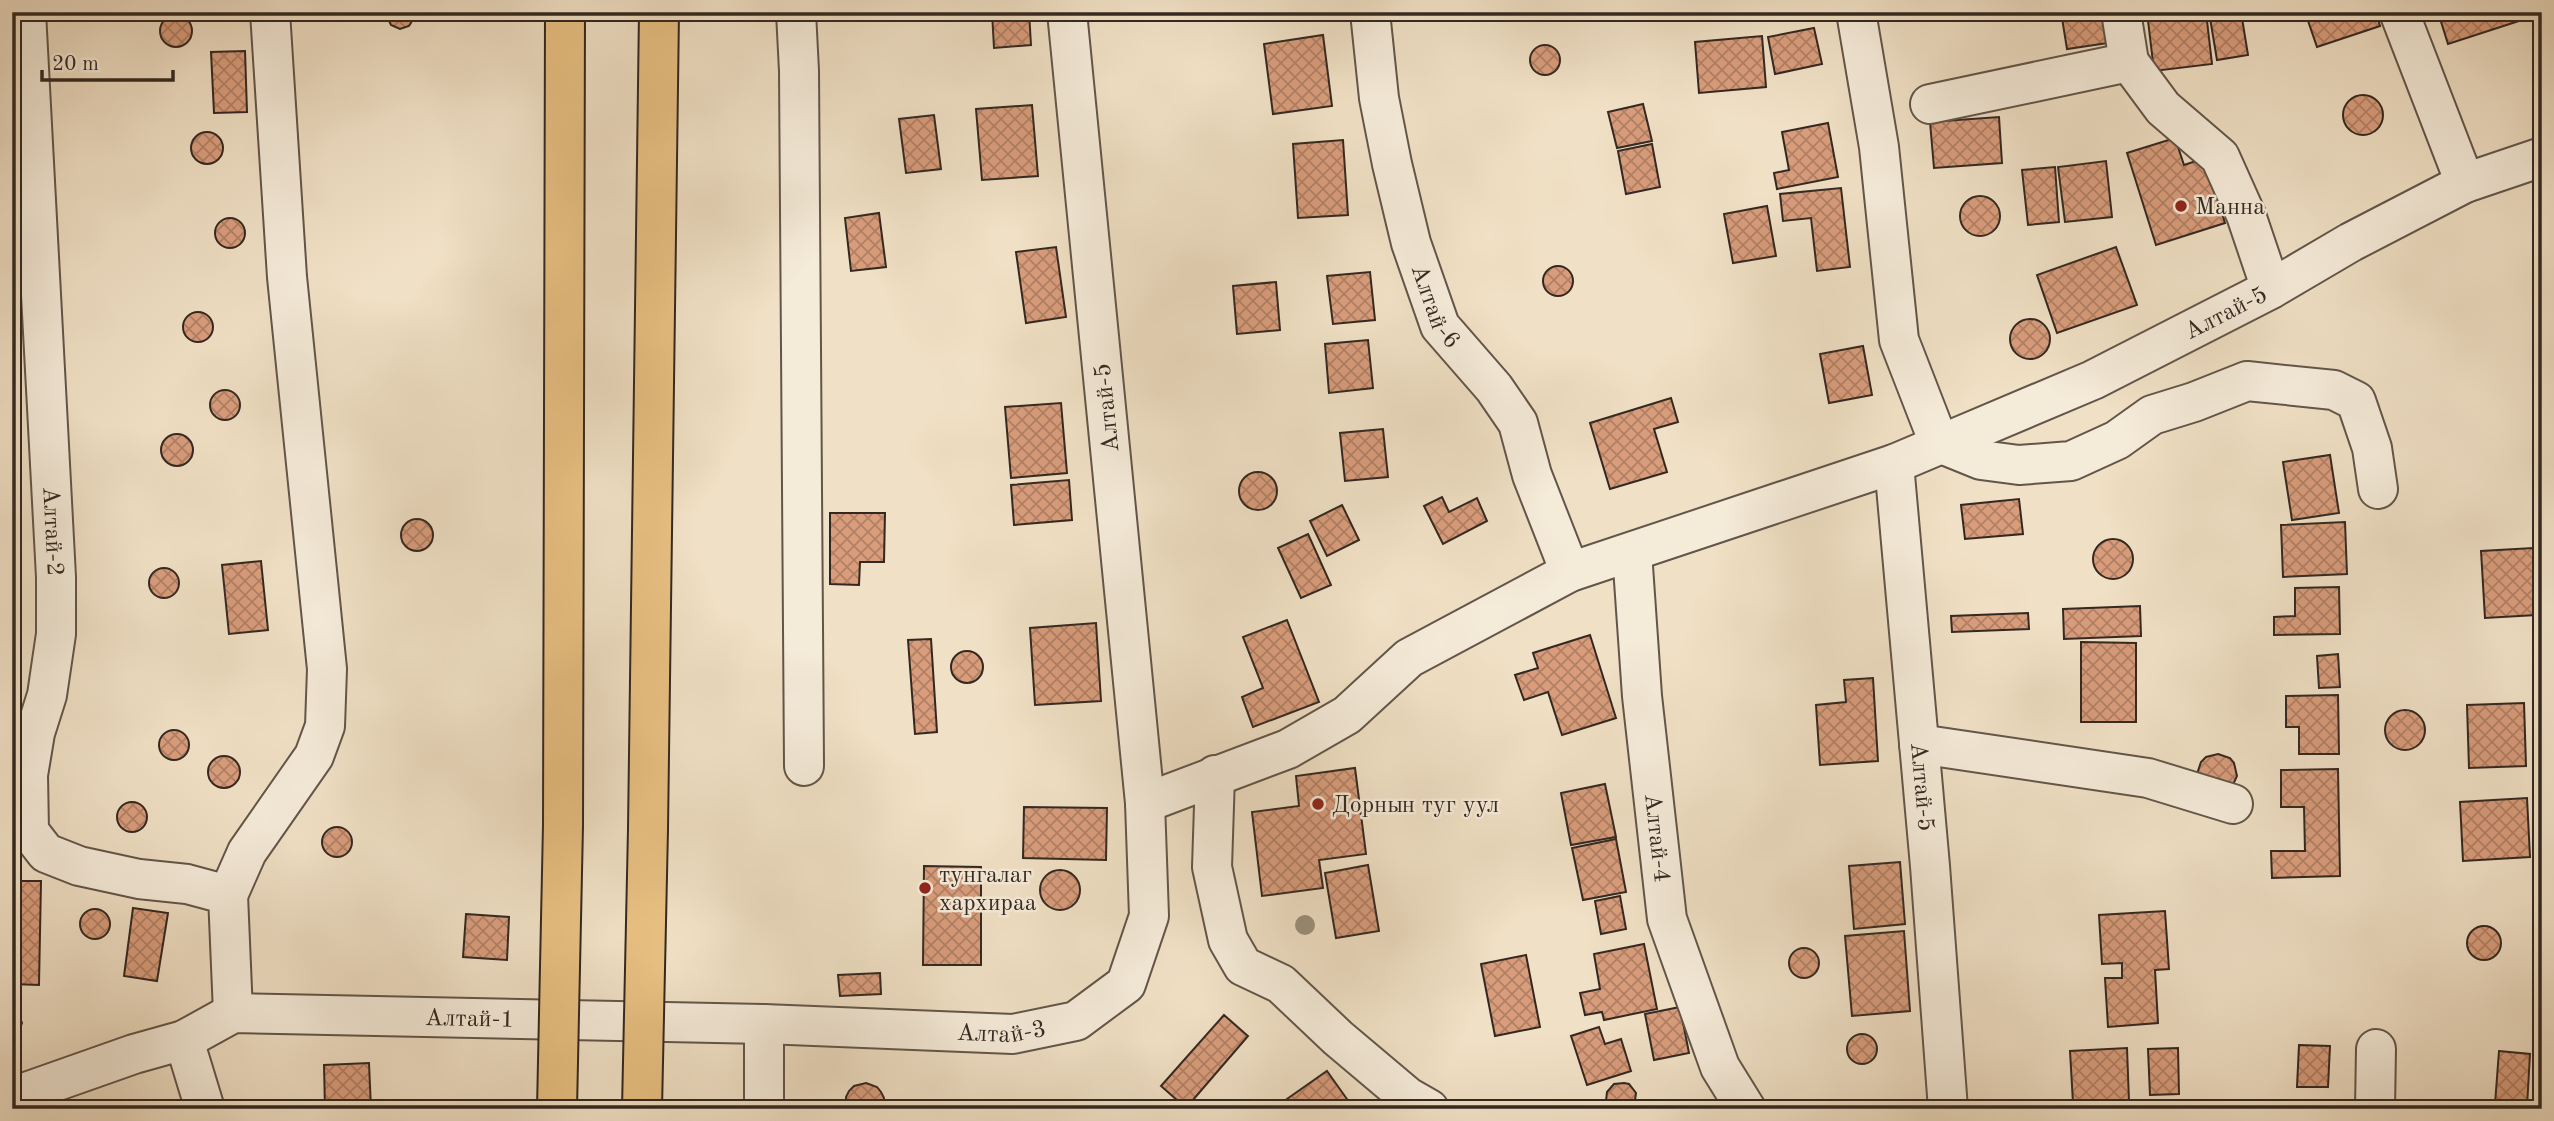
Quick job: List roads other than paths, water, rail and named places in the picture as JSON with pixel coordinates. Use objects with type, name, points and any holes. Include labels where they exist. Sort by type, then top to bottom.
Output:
[{"type":"main road","points":[[557,1109],[563,825],[565,12]]},
{"type":"main road","points":[[642,1109],[659,12]]},
{"type":"street","name":"Алтай-2","points":[[26,12],[56,577],[56,634],[47,695],[35,733],[28,775],[29,831],[46,853],[79,866],[139,879],[187,884],[228,895]]},
{"type":"street","points":[[12,1097],[134,1054],[184,1040],[233,1013],[228,895],[247,852],[314,756],[325,726],[327,669],[287,277],[270,12]]},
{"type":"street","points":[[796,12],[799,71],[803,766]]},
{"type":"street","name":"Алтай-5","points":[[1067,12],[1144,803]]},
{"type":"street","name":"Алтай-6","points":[[1370,12],[1379,98],[1392,164],[1411,243],[1440,326],[1494,388],[1518,424],[1532,475],[1570,572]]},
{"type":"street","points":[[1857,12],[1879,147],[1899,340],[1939,443],[1981,460],[2019,465],[2071,461],[2117,440],[2152,415],[2247,381],[2321,388],[2334,390],[2356,401],[2372,448],[2378,489]]},
{"type":"street","points":[[2121,12],[2129,62],[2163,108],[2220,156],[2246,215],[2271,289]]},
{"type":"street","points":[[2399,12],[2465,183]]},
{"type":"street","points":[[1930,104],[2129,62]]},
{"type":"street","name":"Алтай-5","points":[[1939,443],[2093,380],[2271,289],[2351,242],[2465,183],[2542,157]]},
{"type":"street","points":[[1144,803],[1288,749],[1347,715],[1409,657],[1570,572],[1894,464],[1939,443]]},
{"type":"street","name":"Алтай-5","points":[[1894,464],[1930,866],[1948,1109]]},
{"type":"street","name":"Алтай-4","points":[[1632,552],[1642,696],[1667,919],[1720,1067],[1746,1109]]},
{"type":"street","points":[[1919,744],[2148,778],[2232,804]]},
{"type":"street","points":[[1215,775],[1212,867],[1228,940],[1243,967],[1281,984],[1408,1097],[1429,1109]]},
{"type":"street","name":"Алтай-3","points":[[764,1024],[1013,1034],[1076,1021],[1126,984],[1149,916],[1144,803]]},
{"type":"street","name":"Алтай-1","points":[[233,1013],[764,1024]]},
{"type":"street","points":[[764,1024],[764,1109]]},
{"type":"street","points":[[184,1040],[205,1109]]},
{"type":"street","points":[[2375,1109],[2376,1049]]},
{"type":"place","name":"Манна","points":[[2181,206]]},
{"type":"place","name":"Дорнын туг уул","points":[[1318,804]]},
{"type":"place","name":"тунгалаг хархираа","points":[[925,888]]}]
